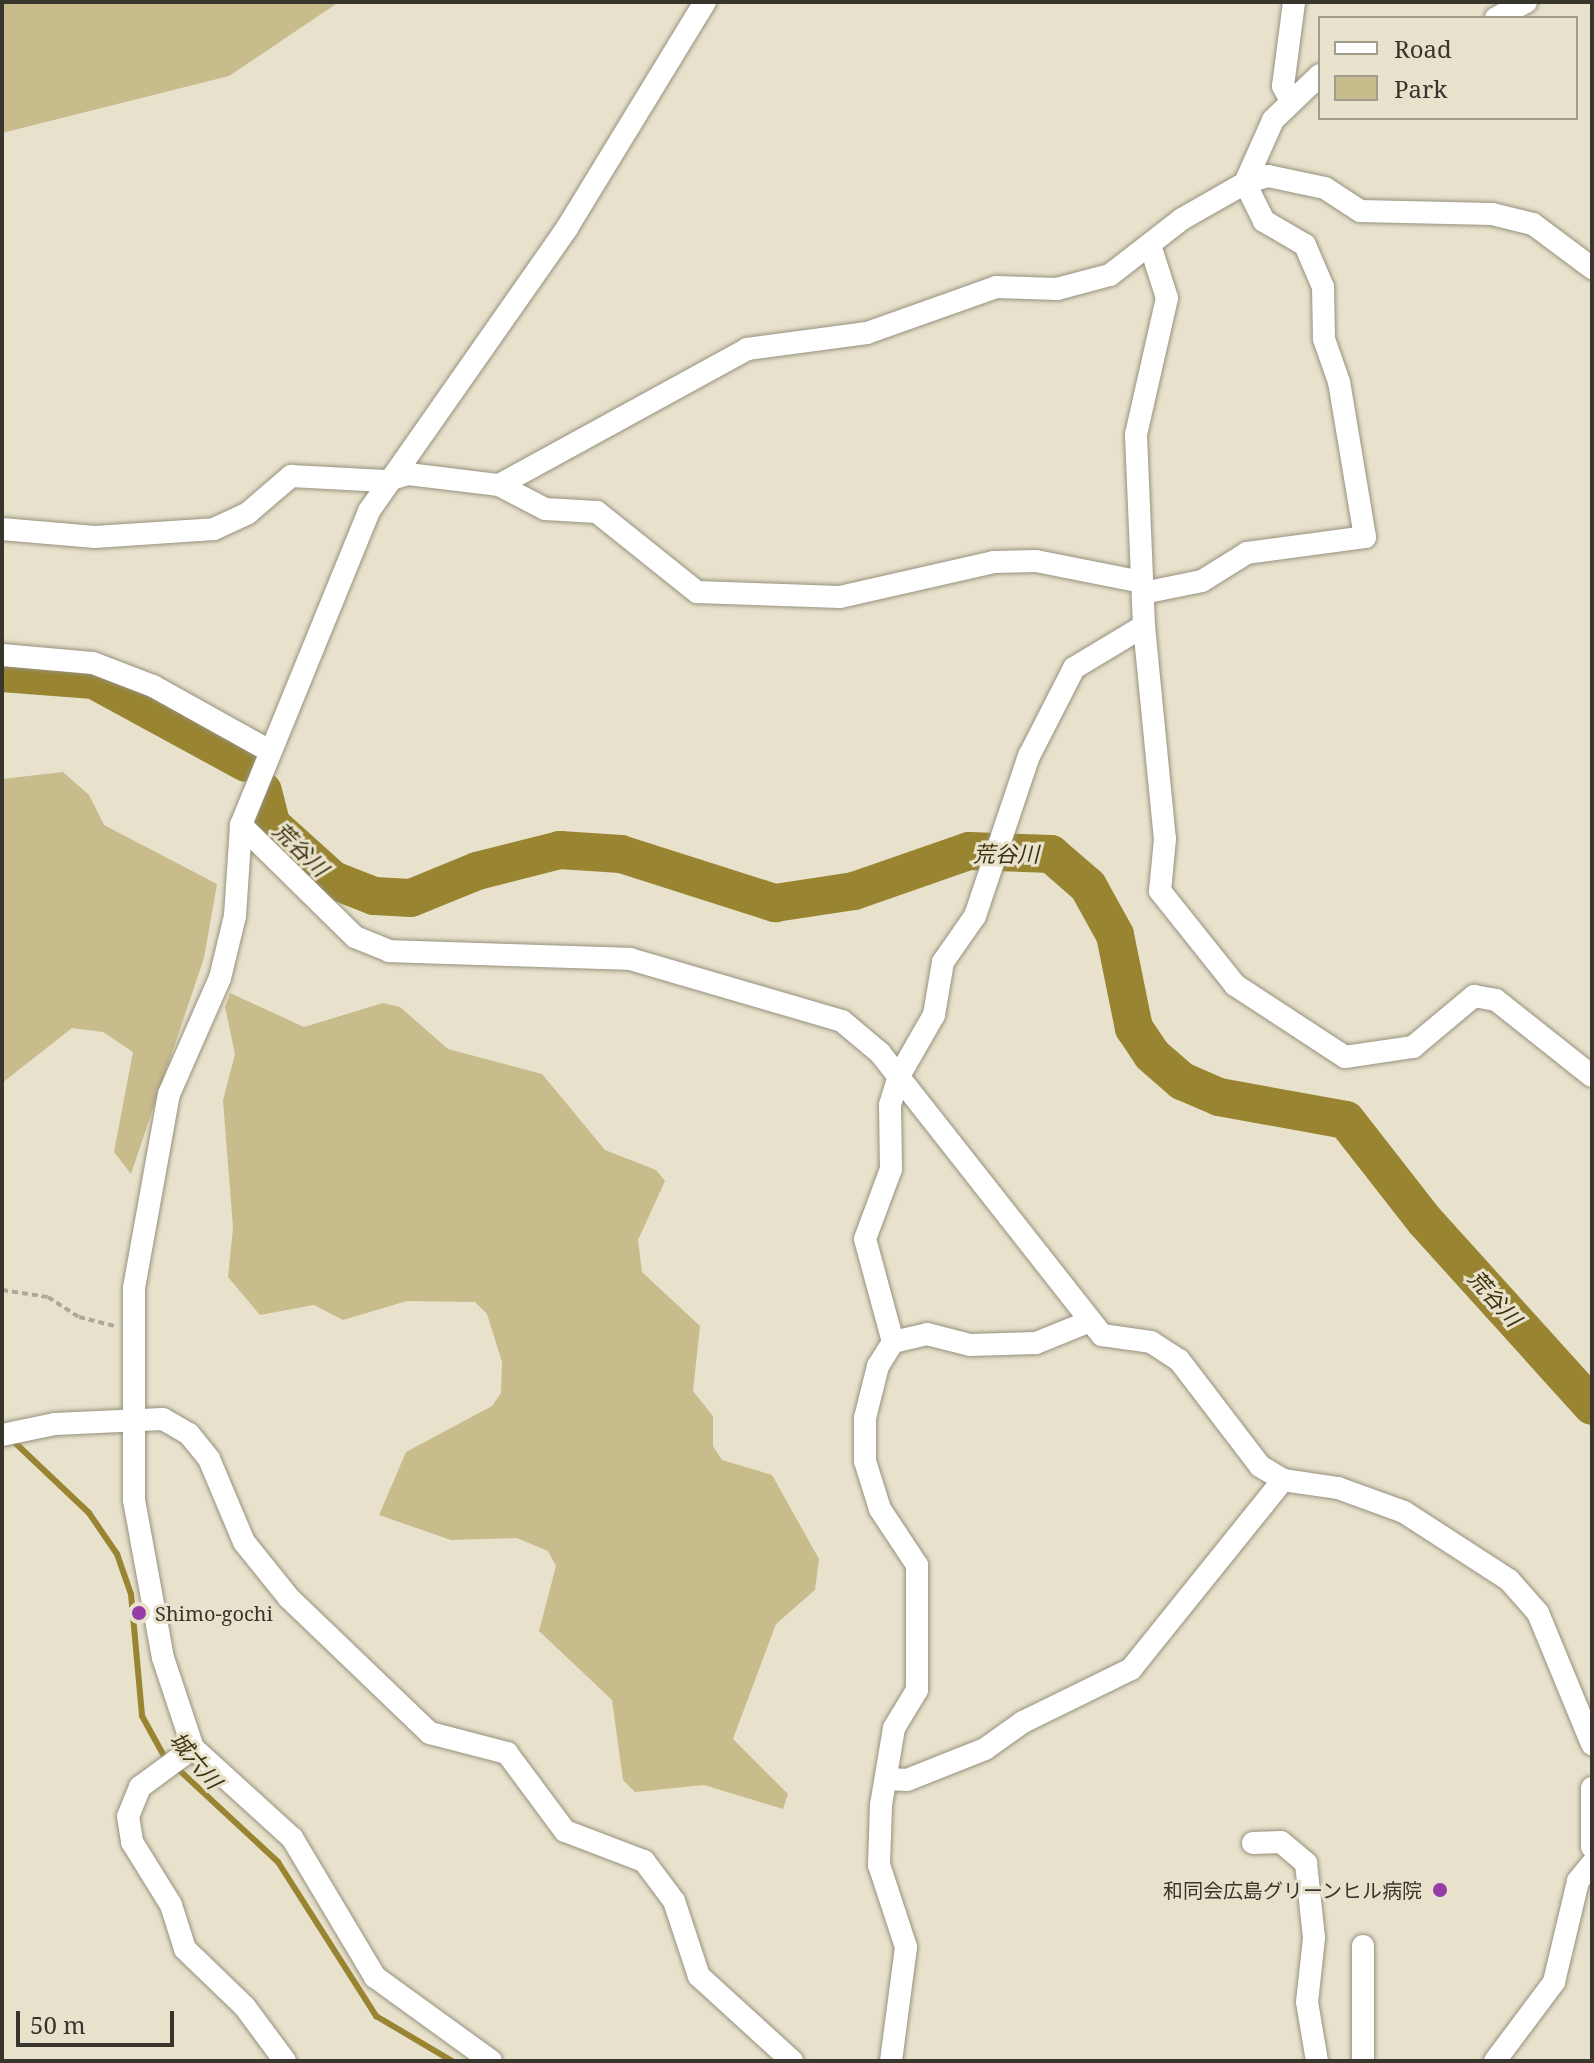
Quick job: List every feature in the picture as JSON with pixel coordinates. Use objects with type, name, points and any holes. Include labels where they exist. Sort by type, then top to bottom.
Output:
[{"type":"street","points":[[491,2061],[375,1977],[292,1838],[190,1751],[163,1658],[134,1500],[129,1420],[133,1330],[154,1153],[169,1094],[220,978],[235,916],[241,825],[268,750],[385,481],[567,228],[705,2]]},
{"type":"street","points":[[1290,99],[1283,86],[1294,2]]},
{"type":"street","points":[[1500,16],[1526,2]]},
{"type":"street","points":[[2,529],[95,537],[214,529],[248,513],[291,476],[385,481],[408,474],[499,485],[545,509],[597,512],[697,592],[840,597],[1022,561],[1143,587],[1202,581],[1247,553],[1365,537],[1339,382],[1324,339],[1323,287],[1305,245],[1264,221],[1245,183],[1253,153],[1290,99],[1318,77]]},
{"type":"street","points":[[499,485],[747,349],[867,333],[928,306],[996,287],[1057,289],[1110,275],[1245,183],[1268,176],[1325,188],[1360,211],[1492,214],[1533,224],[1592,268]]},
{"type":"street","points":[[1150,245],[1167,298],[1136,435],[1144,626],[1165,839],[1160,891],[1235,985],[1345,1057],[1413,1047],[1474,996],[1496,1000],[1592,1076]]},
{"type":"street","points":[[893,1342],[865,1239],[891,1169],[890,1105],[899,1076],[934,1015],[943,962],[975,916],[1029,756],[1074,668],[1144,626]]},
{"type":"street","points":[[2,655],[93,663],[153,686],[268,750]]},
{"type":"street","points":[[241,825],[355,937],[389,951],[630,959],[691,973],[842,1021],[899,1076],[1088,1322],[1102,1335],[1151,1342],[1179,1360],[1260,1466],[1283,1480],[1338,1488],[1404,1512],[1509,1580],[1538,1613],[1592,1744]]},
{"type":"street","points":[[891,2061],[906,1947],[879,1865],[894,1728],[917,1690],[917,1565],[880,1509],[865,1461],[865,1418],[878,1366],[893,1342],[927,1334],[970,1345],[1036,1343],[1088,1322]]},
{"type":"street","points":[[2,1435],[163,1419],[189,1434],[209,1459],[244,1542],[385,1696],[430,1733],[507,1753],[565,1831],[644,1861],[674,1901],[699,1976],[792,2061]]},
{"type":"street","points":[[888,1779],[907,1780],[985,1749],[1023,1722],[1131,1669],[1283,1480]]},
{"type":"street","points":[[190,1751],[140,1787],[128,1816],[132,1842],[171,1905],[185,1949],[245,2007],[285,2061]]},
{"type":"street","points":[[1592,1788],[1592,1847]]},
{"type":"street","points":[[1253,1843],[1281,1842],[1306,1863],[1314,1938],[1307,2002],[1317,2061]]},
{"type":"street","points":[[1495,2061],[1554,1982],[1578,1881],[1592,1864]]},
{"type":"street","points":[[1363,1946],[1363,2061]]},
{"type":"path","points":[[2,1290],[48,1297],[79,1317],[133,1330]]},
{"type":"green space","points":[[2,2],[339,2],[229,76],[2,133]]},
{"type":"green space","points":[[63,772],[89,795],[104,825],[217,884],[204,958],[131,1174],[114,1152],[133,1052],[103,1032],[72,1028],[2,1083],[2,779]]},
{"type":"green space","points":[[230,993],[304,1027],[383,1003],[400,1007],[448,1049],[542,1074],[605,1150],[656,1170],[665,1181],[638,1240],[642,1272],[700,1326],[693,1391],[713,1416],[713,1446],[722,1460],[772,1475],[819,1559],[815,1590],[776,1624],[733,1739],[788,1794],[783,1809],[704,1785],[635,1792],[623,1780],[612,1700],[539,1631],[556,1566],[548,1551],[517,1538],[451,1540],[379,1515],[406,1452],[492,1406],[501,1393],[502,1362],[487,1314],[475,1302],[407,1301],[343,1320],[314,1305],[260,1315],[228,1277],[233,1228],[223,1100],[235,1054],[225,1007]]},
{"type":"waterway","name":"荒谷川","points":[[2,673],[94,680],[246,763]]},
{"type":"waterway","name":"荒谷川","points":[[263,791],[271,824],[333,880],[374,896],[411,898],[477,871],[560,850],[621,854],[775,903],[854,891],[969,851],[1051,854],[1088,886],[1115,935],[1134,1028],[1152,1055],[1182,1081],[1219,1097],[1346,1120],[1425,1221],[1592,1406]]},
{"type":"waterway","name":"城六川","points":[[10,1438],[89,1513],[117,1554],[131,1594],[142,1716],[164,1756],[278,1862],[376,2016],[452,2061]]},
{"type":"place","name":"Shimo-gochi","points":[[139,1613]]},
{"type":"place","name":"和同会広島グリーンヒル病院","points":[[1440,1890]]}]
